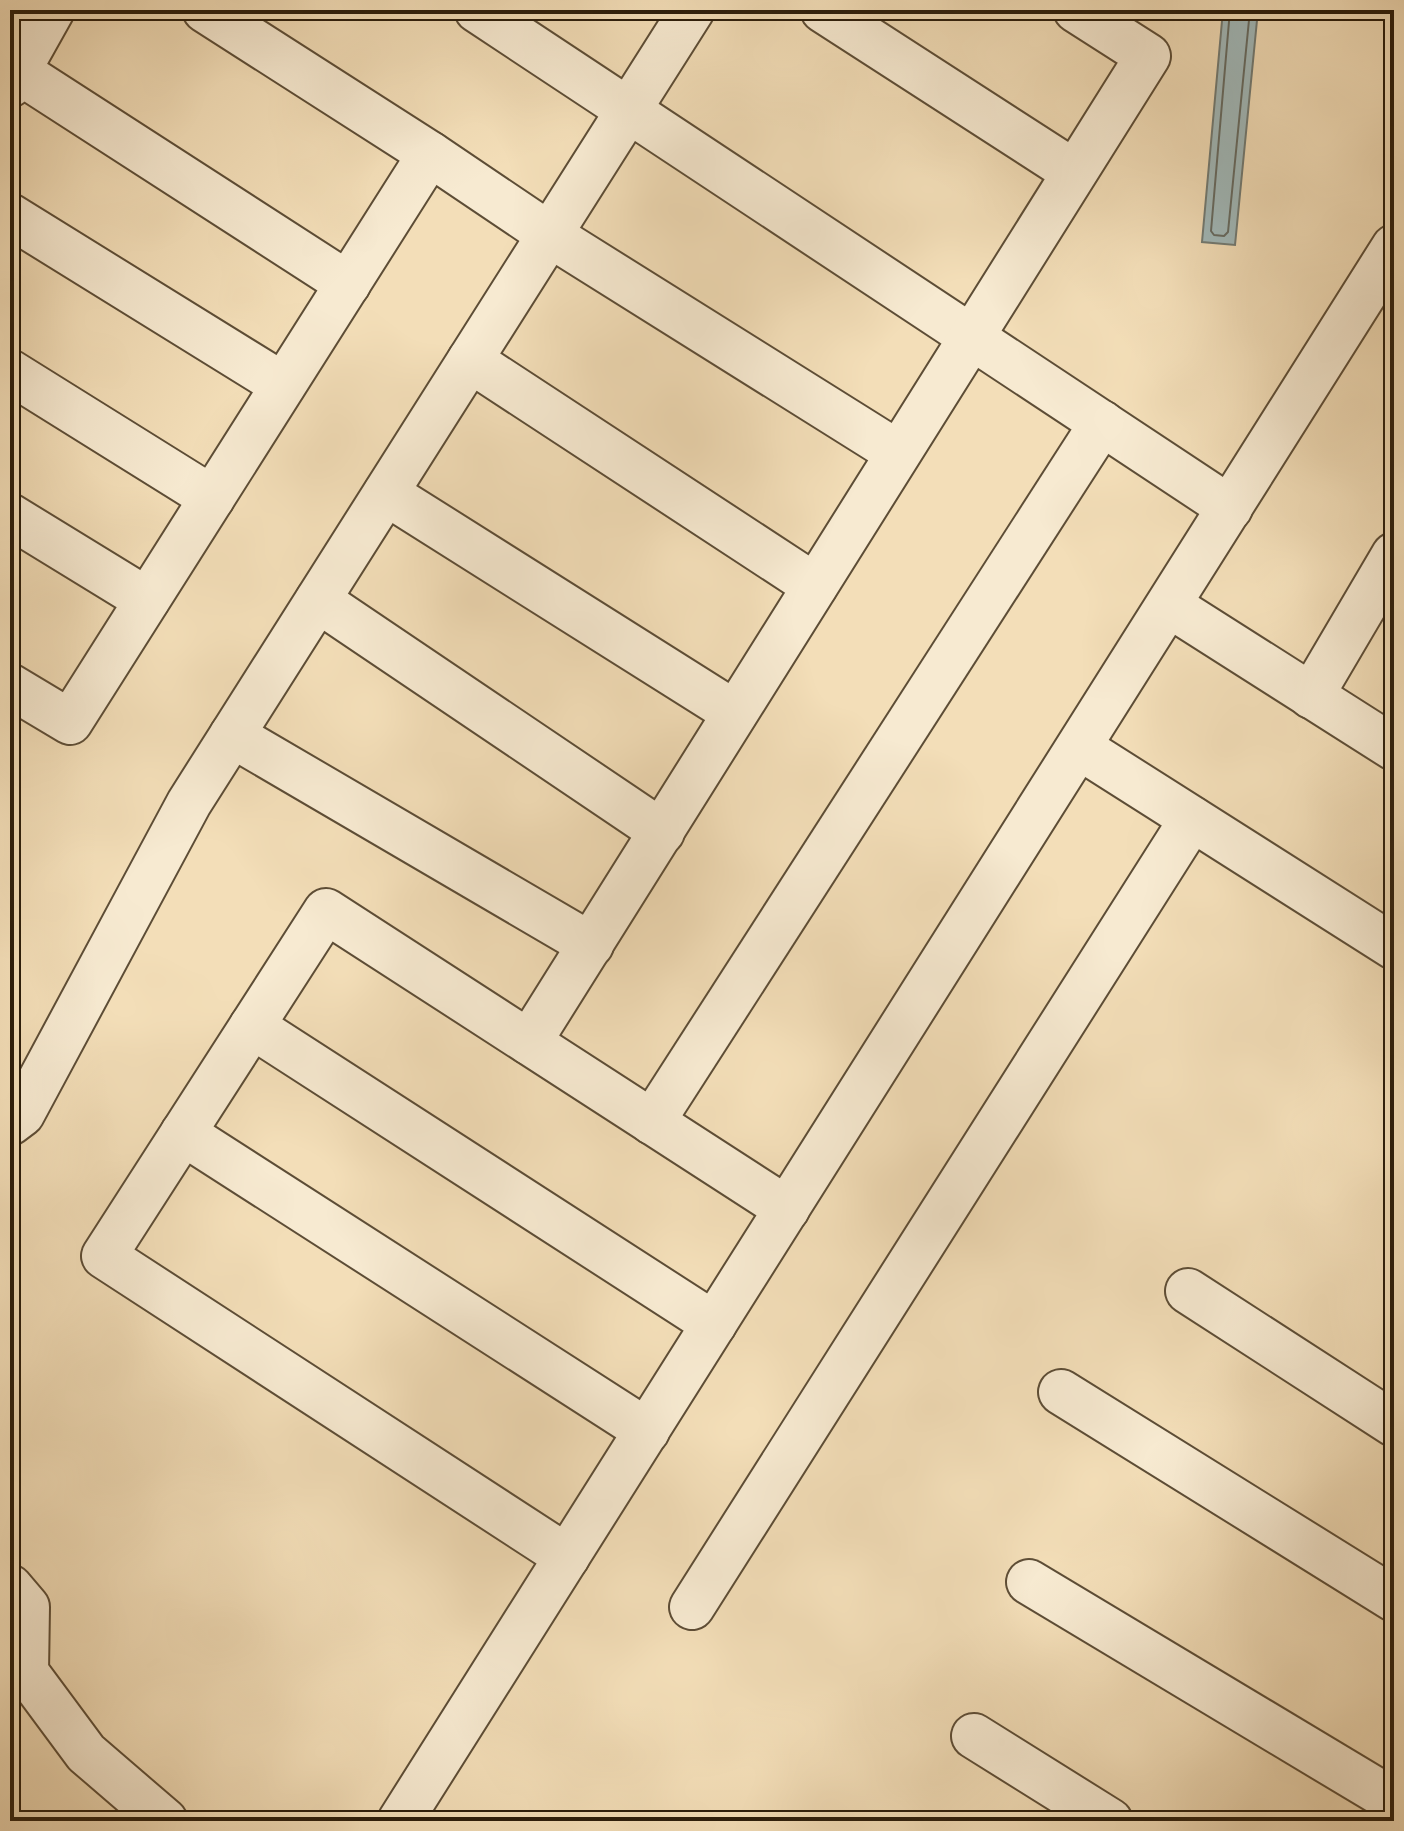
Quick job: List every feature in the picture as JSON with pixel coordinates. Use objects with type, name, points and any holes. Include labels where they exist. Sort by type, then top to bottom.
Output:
[{"type":"street","points":[[52,10],[13,74],[348,284]]},
{"type":"street","points":[[205,10],[550,235],[898,453]]},
{"type":"street","points":[[477,10],[1230,508]]},
{"type":"street","points":[[10,1123],[22,1114],[189,803],[692,10]]},
{"type":"street","points":[[823,10],[1074,172]]},
{"type":"street","points":[[529,1042],[1148,56],[1076,10]]},
{"type":"street","points":[[10,686],[70,722],[430,154]]},
{"type":"street","points":[[10,216],[283,385]]},
{"type":"street","points":[[400,1821],[1394,247]]},
{"type":"street","points":[[470,360],[815,586]]},
{"type":"street","points":[[10,372],[212,498]]},
{"type":"street","points":[[652,1122],[1102,423]]},
{"type":"street","points":[[386,493],[735,713]]},
{"type":"street","points":[[10,516],[147,600]]},
{"type":"street","points":[[1311,696],[1394,555]]},
{"type":"street","points":[[318,600],[662,832]]},
{"type":"street","points":[[1169,605],[1394,748]]},
{"type":"street","points":[[232,735],[591,945]]},
{"type":"street","points":[[1079,747],[1394,947]]},
{"type":"street","points":[[692,1607],[1192,819]]},
{"type":"street","points":[[567,1557],[104,1256],[326,911],[787,1209]]},
{"type":"street","points":[[252,1026],[714,1324]]},
{"type":"street","points":[[183,1133],[647,1431]]},
{"type":"street","points":[[1188,1291],[1394,1424]]},
{"type":"street","points":[[1061,1392],[1394,1599]]},
{"type":"street","points":[[1029,1582],[1394,1801]]},
{"type":"street","points":[[10,1587],[27,1607],[26,1672],[86,1753],[165,1821]]},
{"type":"street","points":[[974,1736],[1110,1821]]},
{"type":"water","points":[[1223,10],[1258,10],[1235,245],[1202,242]]}]
